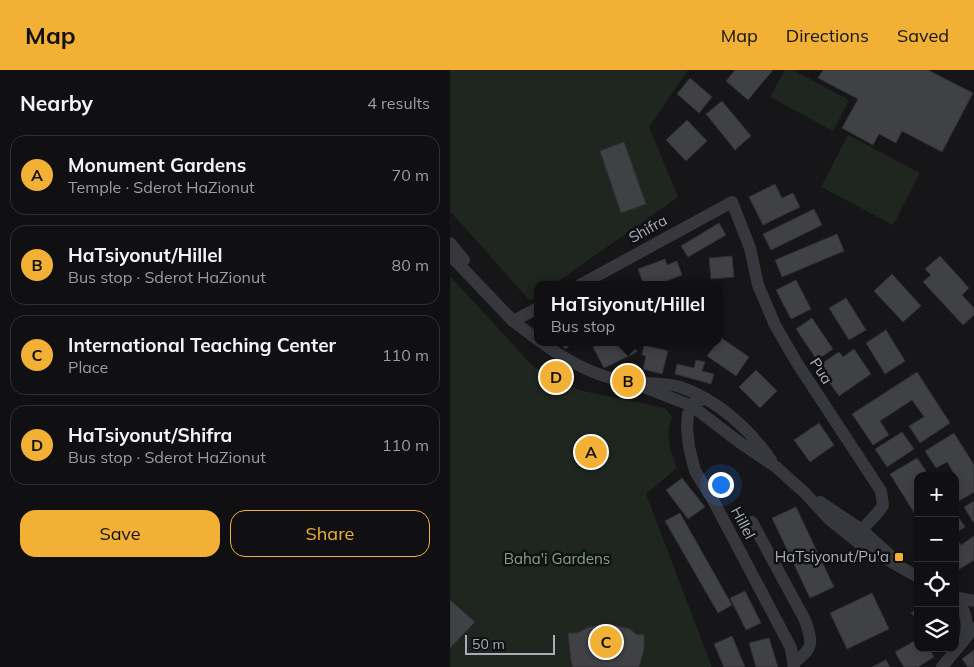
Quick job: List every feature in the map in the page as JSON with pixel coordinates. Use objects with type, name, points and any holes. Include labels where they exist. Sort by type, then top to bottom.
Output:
[{"type":"street","name":"Shifra","points":[[587,281],[732,202]]},
{"type":"street","name":"Pua","points":[[732,202],[750,248],[758,285],[775,325],[797,363],[881,491],[883,505],[862,530]]},
{"type":"street","points":[[450,243],[499,305]]},
{"type":"street","points":[[450,255],[514,321],[534,337]]},
{"type":"street","points":[[514,321],[534,310]]},
{"type":"street","points":[[547,346],[570,362],[597,374],[631,382],[679,387],[706,398],[739,424],[761,446],[776,467]]},
{"type":"street","points":[[631,382],[692,406],[739,442],[776,467],[805,493],[829,519],[860,544],[914,574]]},
{"type":"street","points":[[692,406],[698,399],[706,398]]},
{"type":"street","name":"Hillel","points":[[692,406],[688,414],[688,427],[689,448],[695,470],[713,500],[791,648],[794,665]]},
{"type":"street","points":[[805,493],[862,530],[904,568]]},
{"type":"street","points":[[752,522],[809,633],[810,647],[807,654],[794,665]]},
{"type":"street","points":[[860,544],[859,539],[862,530]]},
{"type":"street","points":[[959,598],[974,601]]},
{"type":"street","points":[[959,601],[968,623],[965,638]]},
{"type":"street","points":[[942,667],[974,628]]},
{"type":"green space","points":[[450,70],[688,70],[649,127],[678,197],[559,281],[534,281],[534,298],[530,301],[450,211]]},
{"type":"green space","points":[[785,70],[793,70],[849,100],[833,131],[770,97]]},
{"type":"green space","points":[[848,135],[920,173],[893,225],[821,187]]},
{"type":"green space","name":"Baha'i Gardens","points":[[450,276],[532,365],[556,381],[583,391],[665,408],[672,417],[669,431],[670,449],[677,468],[646,494],[712,667],[450,667]]},
{"type":"building","points":[[735,70],[773,70],[748,100],[726,81]]},
{"type":"building","points":[[823,70],[928,70],[973,93],[942,152],[902,131],[896,143],[879,134],[873,145],[842,128],[858,99],[818,78]]},
{"type":"building","points":[[690,78],[712,97],[699,113],[677,94]]},
{"type":"building","points":[[722,101],[751,136],[735,150],[706,114]]},
{"type":"building","points":[[687,120],[707,141],[686,161],[666,140]]},
{"type":"building","points":[[624,142],[646,204],[621,213],[600,151]]},
{"type":"building","points":[[775,184],[782,198],[793,193],[800,207],[763,225],[749,197]]},
{"type":"building","points":[[814,209],[822,225],[771,250],[763,234]]},
{"type":"building","points":[[719,223],[726,235],[688,257],[681,246]]},
{"type":"building","points":[[837,234],[844,251],[782,277],[775,260]]},
{"type":"building","points":[[732,256],[734,277],[711,279],[709,258]]},
{"type":"building","points":[[940,256],[969,288],[962,295],[974,308],[974,315],[963,325],[923,282],[931,275],[925,269]]},
{"type":"building","points":[[665,259],[667,265],[677,261],[682,275],[666,281],[642,281],[638,269]]},
{"type":"building","points":[[892,274],[921,306],[903,322],[874,291]]},
{"type":"building","points":[[796,280],[811,309],[791,319],[776,290]]},
{"type":"building","points":[[846,298],[866,330],[849,340],[829,308]]},
{"type":"building","points":[[812,318],[833,349],[817,360],[796,329]]},
{"type":"building","points":[[886,330],[905,361],[885,374],[866,343]]},
{"type":"building","points":[[722,338],[749,357],[736,376],[707,356],[715,346],[722,346]]},
{"type":"building","points":[[634,346],[637,352],[604,368],[593,347]]},
{"type":"building","points":[[644,346],[668,351],[662,374],[643,369],[646,356],[642,355]]},
{"type":"building","points":[[854,349],[871,374],[839,396],[818,366],[839,352],[843,357]]},
{"type":"building","points":[[696,360],[705,362],[702,371],[714,374],[711,384],[675,374],[677,364],[694,368]]},
{"type":"building","points":[[756,370],[777,391],[760,408],[739,387]]},
{"type":"building","points":[[917,372],[950,423],[920,443],[909,426],[924,417],[912,400],[880,421],[889,435],[873,445],[852,414]]},
{"type":"building","points":[[819,423],[834,445],[810,462],[794,440]]},
{"type":"building","points":[[902,432],[914,449],[887,467],[875,449]]},
{"type":"building","points":[[954,433],[974,465],[974,492],[959,501],[959,472],[953,472],[947,462],[936,468],[925,451]]},
{"type":"building","points":[[917,458],[926,471],[914,472],[914,513],[890,474]]},
{"type":"building","points":[[682,478],[705,507],[688,519],[666,490]]},
{"type":"building","points":[[974,501],[974,521],[973,522],[964,507]]},
{"type":"building","points":[[796,507],[834,587],[810,598],[772,518]]},
{"type":"building","points":[[680,513],[732,605],[718,613],[665,521]]},
{"type":"building","points":[[959,518],[965,527],[959,531]]},
{"type":"building","points":[[974,536],[974,560],[959,569],[959,542],[961,545]]},
{"type":"building","points":[[745,591],[761,623],[746,630],[730,598]]},
{"type":"building","points":[[872,593],[889,629],[847,649],[830,613]]},
{"type":"building","points":[[450,600],[475,622],[450,648]]},
{"type":"building","points":[[601,625],[630,629],[637,635],[644,634],[644,649],[639,667],[573,667],[568,633],[577,633],[589,627]]},
{"type":"building","points":[[732,636],[745,667],[724,667],[714,644]]},
{"type":"building","points":[[769,638],[778,667],[756,667],[749,643]]},
{"type":"building","points":[[914,641],[914,652],[931,652],[934,657],[918,667],[904,667],[895,652]]},
{"type":"building","points":[[974,650],[974,667],[968,667],[962,659]]},
{"type":"building","points":[[886,660],[890,667],[872,667]]},
{"type":"place","name":"HaTsiyonut/Shifra","points":[[556,377]]},
{"type":"place","name":"HaTsiyonut/Hillel","points":[[628,381]]},
{"type":"place","name":"Monument Gardens","points":[[591,452]]},
{"type":"place","name":"HaTsiyonut/Pu'a","points":[[899,557]]},
{"type":"place","name":"International Teaching Center","points":[[606,642]]}]
